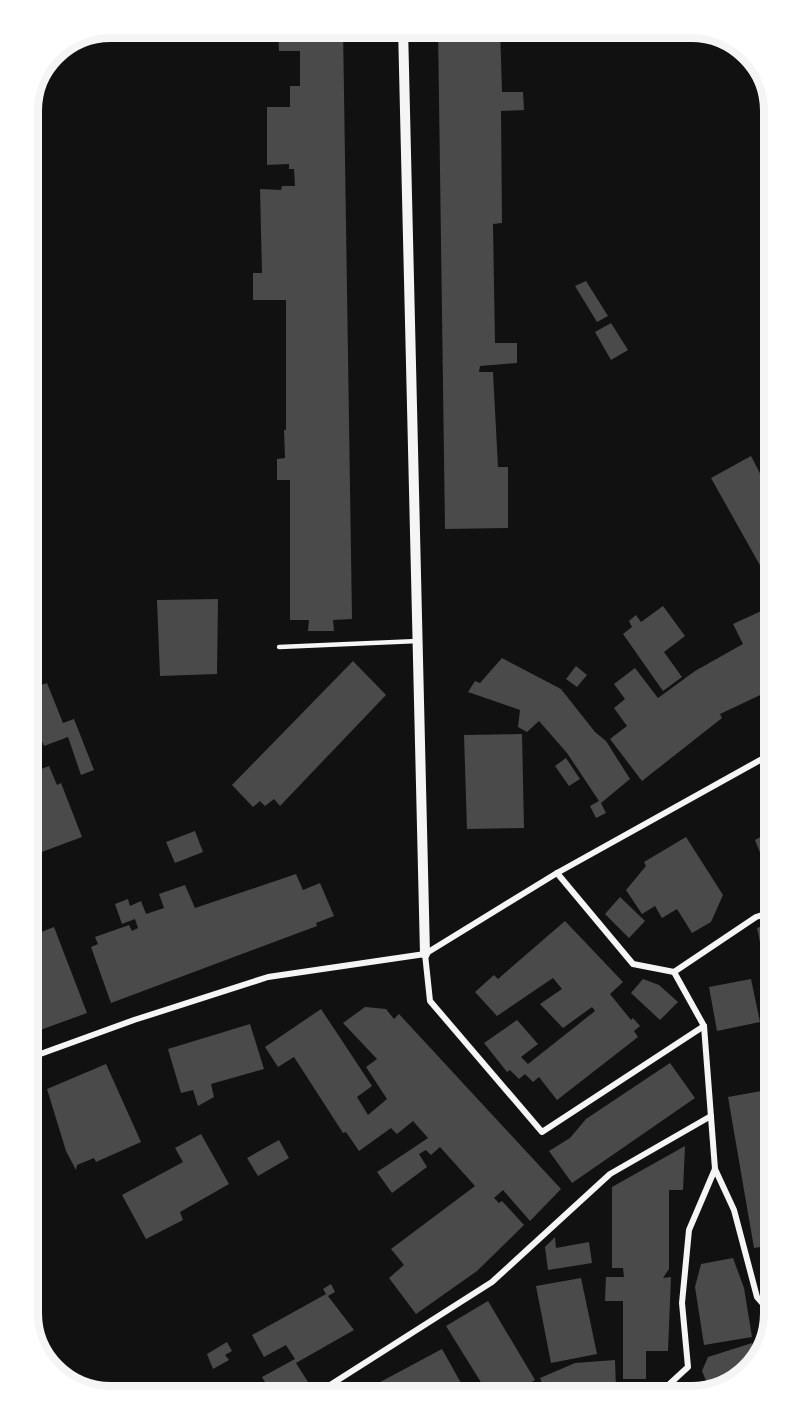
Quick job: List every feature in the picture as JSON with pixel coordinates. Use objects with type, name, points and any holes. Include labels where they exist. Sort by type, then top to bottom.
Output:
[{"type":"street","points":[[403,38],[425,954],[430,1000],[542,1132],[704,1026]]},
{"type":"street","points":[[38,1055],[134,1020],[268,976],[425,954],[557,873],[764,758]]},
{"type":"street","points":[[557,873],[633,964],[674,972],[756,917],[764,914]]},
{"type":"street","points":[[674,972],[704,1026],[715,1169],[734,1210],[757,1297],[764,1305]]},
{"type":"street","points":[[330,1385],[492,1282],[610,1174],[711,1116]]},
{"type":"street","points":[[667,1386],[688,1367],[682,1303],[689,1230],[715,1169]]},
{"type":"lane","points":[[279,647],[418,641]]},
{"type":"building","points":[[278,38],[343,38],[352,619],[333,620],[334,631],[308,631],[309,620],[290,620],[290,480],[277,480],[277,459],[285,458],[286,300],[253,300],[253,273],[262,273],[260,189],[281,190],[282,186],[295,186],[294,169],[289,169],[289,164],[267,165],[267,107],[290,107],[290,86],[300,86],[300,51],[279,51]]},
{"type":"building","points":[[438,38],[500,38],[502,92],[523,92],[524,110],[501,111],[502,223],[493,224],[495,343],[517,343],[517,363],[480,366],[479,372],[493,372],[498,467],[508,467],[508,528],[445,529]]},
{"type":"building","points":[[586,281],[608,316],[597,322],[575,286]]},
{"type":"building","points":[[611,323],[628,350],[611,360],[595,332]]},
{"type":"building","points":[[751,456],[764,481],[764,572],[711,478]]},
{"type":"building","points":[[218,599],[217,674],[160,676],[157,600]]},
{"type":"building","points":[[663,606],[685,636],[664,652],[682,677],[663,691],[623,634],[632,627],[629,621],[636,615],[641,622]]},
{"type":"building","points":[[764,610],[764,693],[720,714],[722,718],[642,781],[610,739],[627,726],[614,708],[625,699],[614,684],[635,668],[658,698],[695,671],[743,644],[733,624]]},
{"type":"building","points":[[502,658],[561,689],[595,732],[606,741],[630,779],[601,803],[606,813],[596,818],[590,806],[599,801],[567,753],[539,721],[527,732],[518,727],[520,710],[468,692],[475,681],[480,683]]},
{"type":"building","points":[[353,661],[386,695],[280,806],[274,799],[265,806],[260,801],[253,807],[232,785]]},
{"type":"building","points":[[576,666],[587,675],[577,687],[566,679]]},
{"type":"building","points":[[47,683],[63,723],[74,719],[94,770],[81,775],[68,737],[44,746],[38,731],[38,686]]},
{"type":"building","points":[[522,734],[524,828],[467,829],[464,735]]},
{"type":"building","points":[[566,758],[580,779],[569,786],[555,766]]},
{"type":"building","points":[[49,766],[57,785],[61,783],[82,837],[38,853],[38,770]]},
{"type":"building","points":[[195,831],[203,852],[175,863],[166,842]]},
{"type":"building","points":[[764,835],[764,862],[755,840]]},
{"type":"building","points":[[686,837],[723,895],[711,922],[692,933],[677,909],[662,918],[655,906],[642,914],[626,890],[646,866],[644,862]]},
{"type":"building","points":[[296,874],[303,890],[320,883],[334,916],[316,923],[317,926],[111,1003],[91,947],[98,944],[95,937],[129,925],[132,931],[138,928],[135,919],[122,924],[115,904],[128,899],[130,906],[141,901],[146,914],[164,908],[159,894],[185,885],[195,908]]},
{"type":"building","points":[[620,897],[645,921],[629,938],[605,914]]},
{"type":"building","points":[[565,921],[623,982],[610,994],[631,1020],[633,1018],[640,1026],[634,1031],[638,1037],[557,1100],[539,1077],[533,1082],[525,1074],[519,1079],[510,1070],[507,1072],[484,1043],[517,1020],[538,1044],[521,1057],[528,1064],[595,1011],[592,1007],[563,1028],[540,1004],[562,989],[553,978],[497,1016],[475,992],[494,975],[498,979]]},
{"type":"building","points":[[764,925],[764,961],[757,928]]},
{"type":"building","points":[[54,927],[87,1013],[38,1031],[38,933]]},
{"type":"building","points":[[643,979],[659,985],[678,1002],[660,1020],[631,993]]},
{"type":"building","points":[[751,979],[760,1022],[717,1031],[709,987]]},
{"type":"building","points":[[365,1007],[386,1009],[394,1019],[399,1014],[561,1189],[530,1221],[503,1190],[494,1198],[499,1203],[502,1201],[524,1225],[477,1271],[416,1314],[389,1278],[404,1265],[391,1249],[475,1186],[440,1147],[431,1155],[426,1150],[419,1154],[427,1167],[392,1193],[377,1172],[428,1138],[413,1121],[397,1134],[391,1128],[359,1151],[346,1132],[343,1133],[294,1057],[278,1067],[265,1047],[321,1009],[372,1086],[357,1097],[368,1115],[387,1099],[366,1067],[377,1059],[343,1023]]},
{"type":"building","points":[[250,1024],[264,1069],[211,1084],[214,1097],[198,1106],[193,1090],[181,1093],[168,1049]]},
{"type":"building","points":[[670,1063],[695,1098],[572,1183],[549,1151],[570,1138],[586,1119]]},
{"type":"building","points":[[106,1064],[141,1142],[96,1162],[94,1158],[77,1165],[76,1170],[66,1151],[47,1089]]},
{"type":"building","points":[[764,1091],[764,1246],[754,1248],[728,1097]]},
{"type":"building","points":[[201,1134],[229,1184],[180,1212],[183,1220],[146,1239],[122,1195],[183,1162],[175,1148]]},
{"type":"building","points":[[279,1140],[289,1158],[258,1176],[247,1158]]},
{"type":"building","points":[[685,1146],[683,1190],[669,1190],[669,1269],[663,1278],[671,1277],[668,1351],[646,1351],[646,1379],[623,1379],[623,1301],[605,1301],[606,1277],[624,1277],[623,1268],[612,1268],[612,1187]]},
{"type":"building","points":[[555,1237],[556,1248],[589,1242],[592,1263],[548,1270],[545,1247]]},
{"type":"building","points":[[733,1258],[744,1288],[752,1337],[704,1345],[695,1287],[701,1264]]},
{"type":"building","points":[[581,1278],[597,1354],[551,1363],[536,1286]]},
{"type":"building","points":[[331,1284],[335,1292],[328,1296],[354,1330],[296,1363],[308,1382],[302,1385],[267,1385],[262,1377],[295,1359],[286,1345],[264,1357],[252,1335],[326,1294],[323,1289]]},
{"type":"building","points":[[488,1301],[535,1380],[526,1386],[483,1386],[446,1326]]},
{"type":"building","points":[[227,1342],[232,1351],[225,1355],[229,1360],[213,1369],[207,1354]]},
{"type":"building","points":[[752,1343],[754,1348],[739,1367],[723,1378],[707,1384],[702,1371],[708,1357]]},
{"type":"building","points":[[442,1349],[462,1386],[374,1385]]},
{"type":"building","points":[[615,1360],[616,1386],[543,1386],[540,1378],[575,1363]]}]
